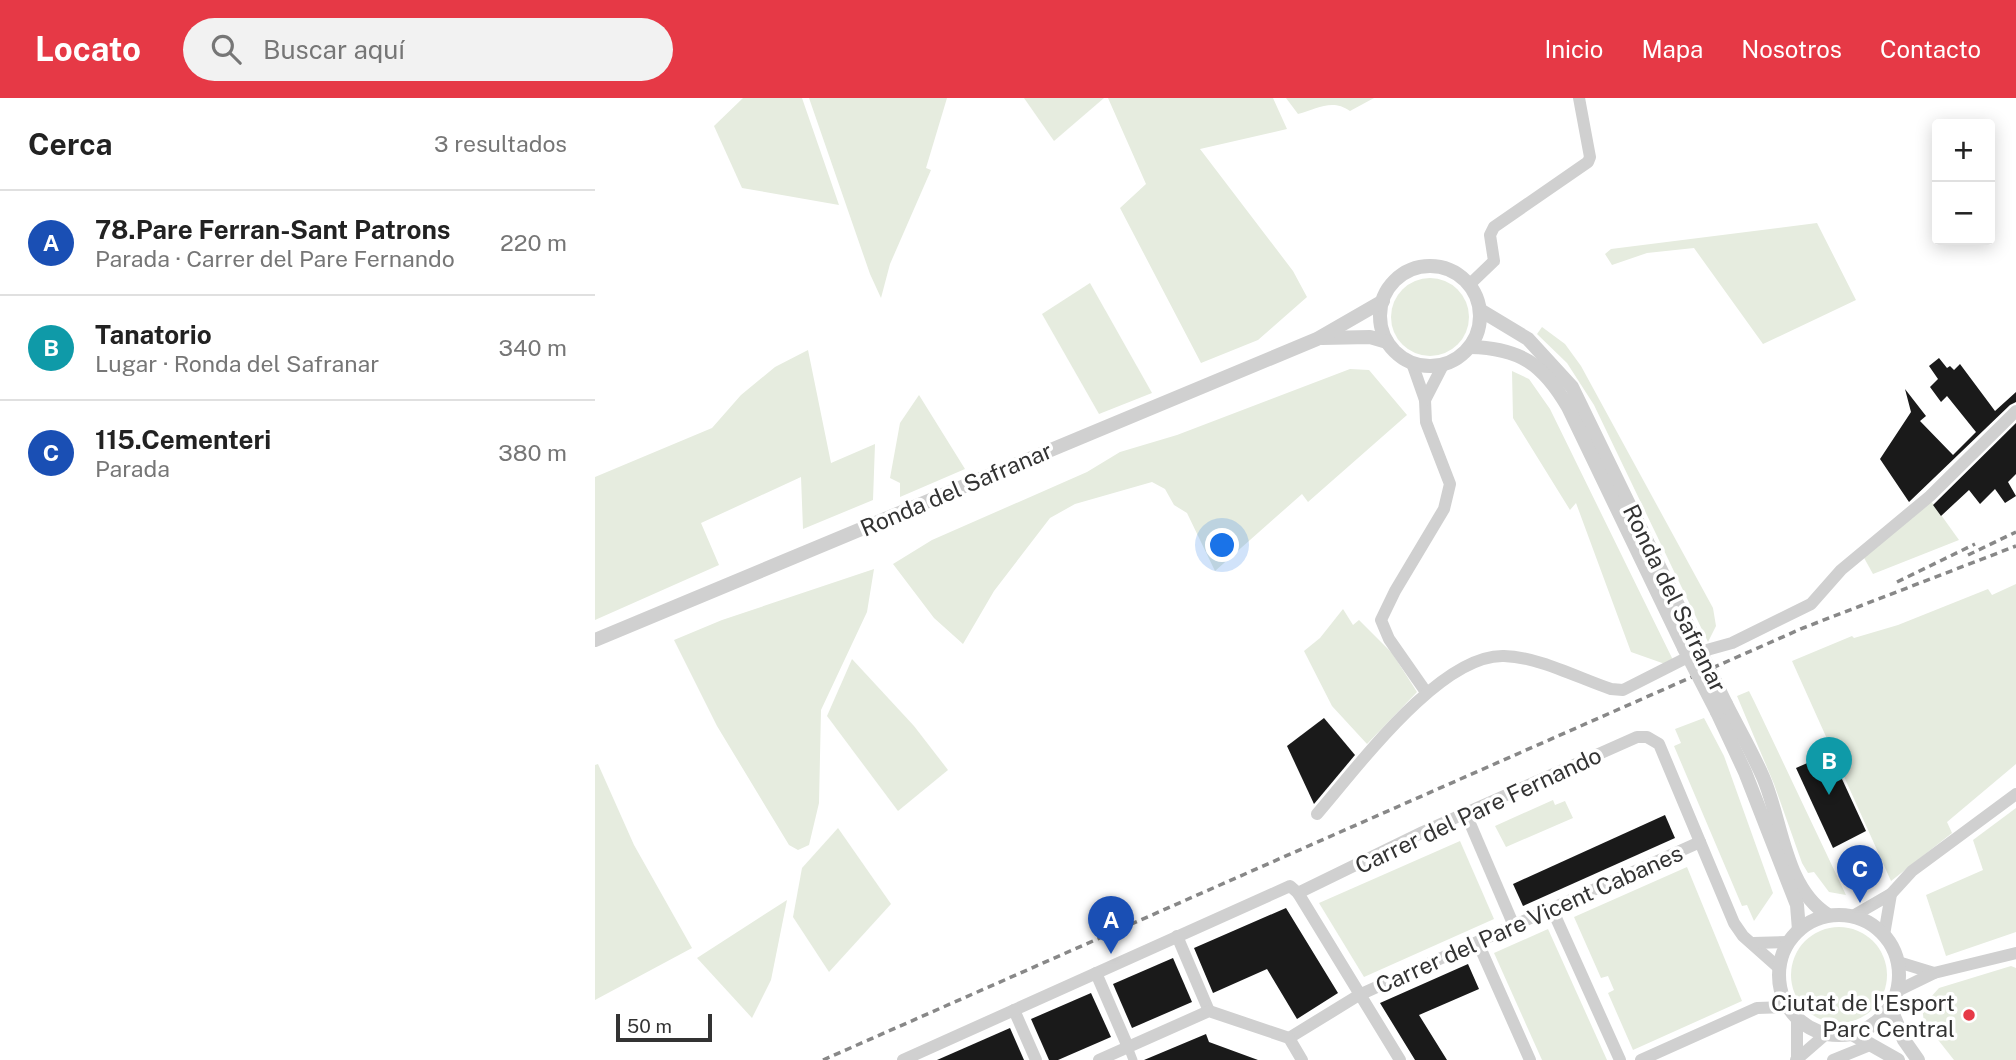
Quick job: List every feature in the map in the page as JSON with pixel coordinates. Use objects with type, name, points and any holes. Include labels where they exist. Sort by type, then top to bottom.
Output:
[{"type":"street","points":[[1469,285],[1494,261],[1490,235],[1494,227],[1588,162],[1579,98]]},
{"type":"street","points":[[1425,400],[1443,365],[1470,347],[1480,323],[1480,310],[1469,285],[1449,270],[1424,267],[1398,278],[1383,301],[1380,315],[1387,342],[1398,355],[1412,363],[1443,365]]},
{"type":"street","name":"Ronda del Safranar","points":[[595,640],[1317,339],[1383,301]]},
{"type":"street","name":"Ronda del Safranar","points":[[1480,310],[1528,339],[1571,387],[1690,644]]},
{"type":"street","name":"Ronda del Safranar","points":[[1317,339],[1370,337],[1387,342]]},
{"type":"street","name":"Ronda del Safranar","points":[[1470,347],[1508,350],[1525,358],[1554,383],[1569,407],[1722,708],[1762,776],[1797,879],[1809,898],[1828,915]]},
{"type":"street","points":[[1412,363],[1425,400],[1426,422],[1450,484],[1444,509],[1381,620],[1388,639],[1426,692]]},
{"type":"street","points":[[1317,814],[1426,692],[1464,664],[1501,656],[1530,661],[1611,689],[1623,690],[1696,653],[1732,643],[1799,611],[1821,596],[1841,570],[1930,496],[2016,411]]},
{"type":"street","name":"Ronda del Safranar","points":[[1722,708],[1797,905],[1799,930]]},
{"type":"street","name":"Carrer del Pare Fernando","points":[[902,1060],[1177,936],[1294,889],[1637,737],[1647,737],[1659,744],[1700,842]]},
{"type":"street","points":[[1853,916],[1891,894],[1912,871],[2016,793]]},
{"type":"street","points":[[1465,814],[1514,926]]},
{"type":"street","points":[[1700,842],[1734,923],[1779,968]]},
{"type":"street","name":"Carrer del Pare Vicent Cabanes","points":[[1289,1038],[1359,995],[1700,842]]},
{"type":"street","points":[[1294,889],[1400,1060]]},
{"type":"street","points":[[1884,935],[1891,894]]},
{"type":"street","points":[[1552,909],[1620,1060]]},
{"type":"street","points":[[1828,915],[1853,916],[1874,926],[1884,935],[1898,962],[1897,991],[1890,1007],[1879,1019],[1852,1034],[1826,1034],[1793,1013],[1782,995],[1779,968],[1788,942],[1799,930],[1828,915]]},
{"type":"street","points":[[1177,936],[1209,1011]]},
{"type":"street","points":[[1753,943],[1788,942]]},
{"type":"street","points":[[1478,943],[1530,1060]]},
{"type":"street","points":[[1897,991],[1934,973],[2016,953]]},
{"type":"street","points":[[1898,962],[1934,973]]},
{"type":"street","points":[[1096,973],[1133,1060]]},
{"type":"street","points":[[1890,1007],[1904,1040],[1918,1060]]},
{"type":"street","points":[[1641,1060],[1757,1009],[1793,1013]]},
{"type":"street","points":[[1014,1010],[1037,1060]]},
{"type":"street","points":[[1099,1060],[1209,1011],[1289,1038],[1302,1060]]},
{"type":"street","points":[[1793,1013],[1797,1058]]},
{"type":"street","points":[[1797,1058],[1826,1034]]},
{"type":"street","points":[[1852,1034],[1898,1060]]},
{"type":"street","points":[[1833,1060],[1870,1045]]},
{"type":"shaded area","points":[[743,98],[802,98],[839,205],[742,188],[714,126]]},
{"type":"shaded area","points":[[809,98],[947,98],[926,168],[931,170],[890,264],[881,298],[870,274]]},
{"type":"shaded area","points":[[1024,98],[1104,98],[1054,141]]},
{"type":"shaded area","points":[[1108,98],[1273,98],[1287,129],[1200,149],[1293,271],[1307,297],[1258,340],[1201,363],[1120,208],[1146,184]]},
{"type":"shaded area","points":[[1286,98],[1374,98],[1350,111],[1331,105],[1298,114]]},
{"type":"shaded area","points":[[1817,223],[1856,300],[1763,344],[1694,248],[1647,253],[1612,265],[1605,254],[1611,249]]},
{"type":"shaded area","points":[[1430,278],[1445,281],[1457,290],[1466,302],[1469,317],[1466,332],[1457,344],[1445,353],[1430,356],[1415,353],[1403,344],[1394,332],[1391,317],[1394,302],[1403,290],[1415,281]]},
{"type":"shaded area","points":[[1090,283],[1152,393],[1099,414],[1042,314]]},
{"type":"shaded area","points":[[1542,327],[1565,344],[1581,366],[1713,608],[1716,626],[1708,642],[1594,405],[1567,363],[1537,334]]},
{"type":"shaded area","points":[[808,350],[831,463],[875,444],[873,500],[803,529],[801,477],[701,523],[719,565],[595,620],[595,477],[712,428],[741,395],[775,367]]},
{"type":"shaded area","points":[[1350,369],[1369,370],[1407,415],[1308,502],[1302,494],[1215,571],[1187,513],[1174,505],[1165,489],[1152,482],[1075,504],[1050,518],[994,591],[963,644],[934,618],[893,564],[932,540],[1087,472],[1120,452],[1177,435]]},
{"type":"shaded area","points":[[1512,371],[1529,379],[1550,409],[1673,660],[1665,664],[1631,652],[1576,503],[1570,510],[1513,418]]},
{"type":"shaded area","points":[[919,395],[965,469],[900,497],[900,483],[890,478],[900,423]]},
{"type":"shaded area","points":[[1931,501],[1959,540],[1873,574],[1863,556]]},
{"type":"shaded area","points":[[874,569],[867,612],[821,710],[819,803],[809,845],[798,850],[789,845],[717,726],[674,640],[722,620]]},
{"type":"shaded area","points":[[2016,584],[2016,764],[1947,822],[1952,833],[1891,881],[1792,661],[1852,636],[1854,638],[1898,625],[1988,589],[1992,595]]},
{"type":"shaded area","points":[[1343,609],[1353,625],[1359,620],[1392,653],[1417,692],[1367,744],[1332,706],[1304,651],[1320,638]]},
{"type":"shaded area","points":[[852,659],[914,726],[948,770],[898,811],[827,716]]},
{"type":"shaded area","points":[[1749,691],[1846,895],[1829,892],[1814,872],[1808,873],[1802,863],[1774,784],[1737,696]]},
{"type":"shaded area","points":[[1704,718],[1724,756],[1773,893],[1754,921],[1747,905],[1742,906],[1674,746],[1681,743],[1675,729]]},
{"type":"shaded area","points":[[598,764],[634,845],[692,948],[595,1000],[595,765]]},
{"type":"shaded area","points":[[1553,800],[1555,805],[1565,801],[1573,818],[1506,847],[1495,826]]},
{"type":"shaded area","points":[[2016,808],[2016,932],[1946,956],[1926,895],[1983,870],[1973,840]]},
{"type":"shaded area","points":[[838,828],[891,904],[829,972],[793,917],[802,868]]},
{"type":"shaded area","points":[[1460,841],[1494,919],[1364,977],[1319,903]]},
{"type":"shaded area","points":[[1687,867],[1742,1001],[1633,1050],[1608,993],[1614,990],[1608,976],[1601,978],[1574,917]]},
{"type":"shaded area","points":[[787,900],[771,980],[752,1018],[697,958]]},
{"type":"shaded area","points":[[1839,927],[1857,931],[1873,941],[1883,957],[1887,975],[1883,993],[1873,1009],[1857,1019],[1839,1023],[1821,1019],[1805,1009],[1795,993],[1791,975],[1795,957],[1805,941],[1821,931]]},
{"type":"shaded area","points":[[1548,929],[1607,1060],[1542,1060],[1494,953]]},
{"type":"shaded area","name":"Ciutat de l'Esport Parc Central","points":[[2011,966],[2016,968],[2016,1060],[1954,1060],[1924,1022],[1922,1007],[1939,988]]},
{"type":"building","points":[[1939,358],[1947,368],[1950,366],[1954,370],[1960,364],[1995,411],[2016,392],[2016,402],[1909,502],[1880,459],[1911,412],[1905,389],[1926,416],[1920,421],[1953,455],[1976,432],[1947,396],[1941,402],[1930,387],[1938,379],[1929,366]]},
{"type":"building","points":[[2016,423],[2016,474],[2008,482],[2016,496],[2005,503],[1995,489],[1980,504],[1969,490],[1941,516],[1933,505]]},
{"type":"building","points":[[1324,718],[1355,755],[1314,804],[1287,746]]},
{"type":"building","points":[[1830,753],[1866,831],[1833,848],[1796,768]]},
{"type":"building","points":[[1665,815],[1675,838],[1523,906],[1513,884]]},
{"type":"building","points":[[1286,908],[1338,993],[1297,1019],[1267,969],[1213,993],[1194,948]]},
{"type":"building","points":[[1173,958],[1192,1002],[1132,1028],[1113,984]]},
{"type":"building","points":[[1468,964],[1479,989],[1419,1015],[1447,1060],[1415,1060],[1380,1003]]},
{"type":"building","points":[[1091,993],[1111,1037],[1058,1060],[1049,1060],[1031,1019]]},
{"type":"building","points":[[1010,1028],[1024,1060],[937,1060]]},
{"type":"building","points":[[1206,1034],[1209,1042],[1258,1060],[1144,1060]]},
{"type":"railway","points":[[1968,555],[2016,532]]},
{"type":"railway","points":[[1897,582],[1975,544]]},
{"type":"railway","points":[[823,1060],[1803,628],[2016,546]]},
{"type":"place","name":"Tanatorio","points":[[1829,795]]},
{"type":"place","name":"115.Cementeri","points":[[1860,903]]},
{"type":"place","name":"78.Pare Ferran-Sant Patrons","points":[[1111,954]]},
{"type":"place","name":"Ciutat de l'Esport Parc Central","points":[[1969,1015]]}]
